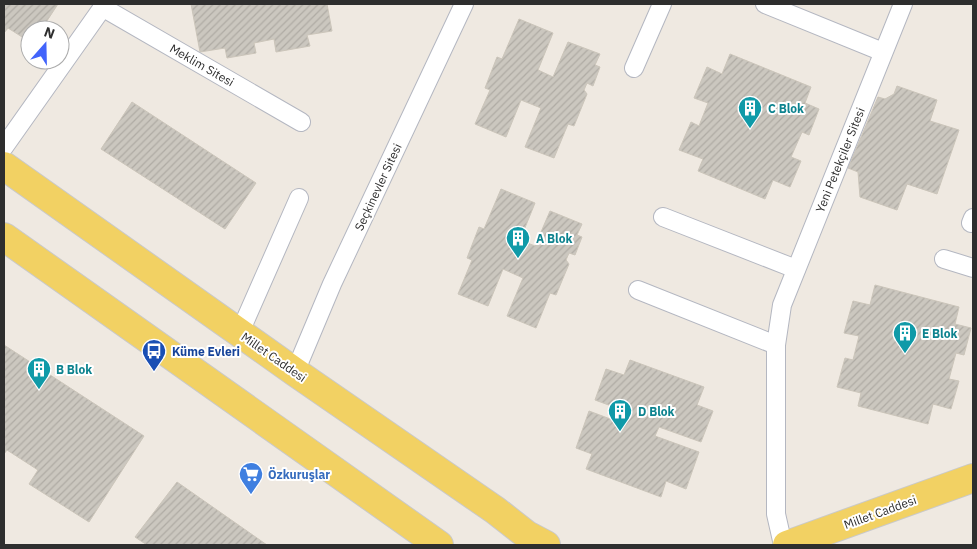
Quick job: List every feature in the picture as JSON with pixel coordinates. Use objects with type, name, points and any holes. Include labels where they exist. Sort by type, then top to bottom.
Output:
[{"type":"main road","name":"Millet Caddesi","points":[[4,166],[528,535],[546,545]]},
{"type":"main road","points":[[4,237],[439,545]]},
{"type":"main road","name":"Millet Caddesi","points":[[787,545],[973,478]]},
{"type":"lane","name":"Seçkinevler Sitesi","points":[[295,372],[332,284],[464,4]]},
{"type":"lane","points":[[634,68],[662,4]]},
{"type":"lane","points":[[765,4],[883,52]]},
{"type":"lane","name":"Yeni Petekçiler Sitesi","points":[[783,545],[776,514],[776,345],[782,305],[902,4]]},
{"type":"lane","name":"Meklim Sitesi","points":[[4,148],[103,5],[301,122]]},
{"type":"lane","points":[[240,332],[300,198]]},
{"type":"lane","points":[[663,216],[796,269]]},
{"type":"lane","points":[[944,259],[973,268]]},
{"type":"lane","points":[[638,290],[776,345]]},
{"type":"building","points":[[4,4],[58,4],[48,20],[20,20],[20,36],[8,28],[4,33]]},
{"type":"building","points":[[191,4],[327,4],[332,31],[307,35],[310,46],[276,52],[274,39],[254,43],[256,53],[227,58],[225,48],[200,52]]},
{"type":"building","points":[[519,19],[553,33],[538,70],[553,77],[568,42],[600,54],[595,65],[600,67],[593,86],[587,83],[584,90],[587,94],[574,126],[568,124],[554,158],[525,147],[541,108],[521,100],[506,137],[475,124],[490,90],[485,88],[497,57],[502,59]]},
{"type":"building","name":"C Blok","points":[[730,54],[811,87],[805,103],[819,109],[809,135],[802,132],[791,157],[801,161],[790,187],[773,180],[765,199],[698,171],[703,159],[679,150],[691,122],[699,126],[708,103],[694,98],[707,67],[722,74]]},
{"type":"building","points":[[897,86],[937,100],[930,121],[959,130],[937,194],[907,184],[897,210],[860,197],[858,172],[848,168],[878,97],[885,99],[894,94]]},
{"type":"building","points":[[132,102],[256,183],[225,229],[101,149]]},
{"type":"building","name":"A Blok","points":[[501,189],[535,203],[520,240],[535,246],[550,211],[582,224],[577,235],[582,237],[575,255],[569,253],[566,260],[569,264],[556,295],[550,293],[536,328],[507,316],[523,278],[503,269],[488,306],[458,294],[472,260],[467,258],[479,227],[484,229]]},
{"type":"building","name":"E Blok","points":[[875,285],[959,307],[955,324],[971,328],[964,355],[956,353],[949,379],[959,381],[951,409],[933,404],[928,424],[858,406],[861,393],[837,387],[845,358],[853,360],[859,336],[844,333],[853,301],[870,305]]},
{"type":"building","name":"B Blok","points":[[4,345],[144,436],[89,522],[29,484],[38,470],[7,450],[4,454]]},
{"type":"building","name":"D Blok","points":[[630,360],[704,387],[697,405],[713,411],[701,442],[659,427],[655,436],[699,452],[686,489],[666,481],[661,497],[586,469],[592,454],[576,448],[589,411],[621,423],[625,411],[595,400],[606,369],[624,375]]},
{"type":"building","points":[[177,482],[267,545],[147,545],[135,537]]},
{"type":"place","name":"C Blok","points":[[750,129]]},
{"type":"place","name":"A Blok","points":[[518,259]]},
{"type":"place","name":"E Blok","points":[[905,354]]},
{"type":"place","name":"Küme Evleri","points":[[154,372]]},
{"type":"place","name":"B Blok","points":[[39,390]]},
{"type":"place","name":"D Blok","points":[[620,432]]},
{"type":"place","name":"Özkuruşlar","points":[[251,495]]}]
